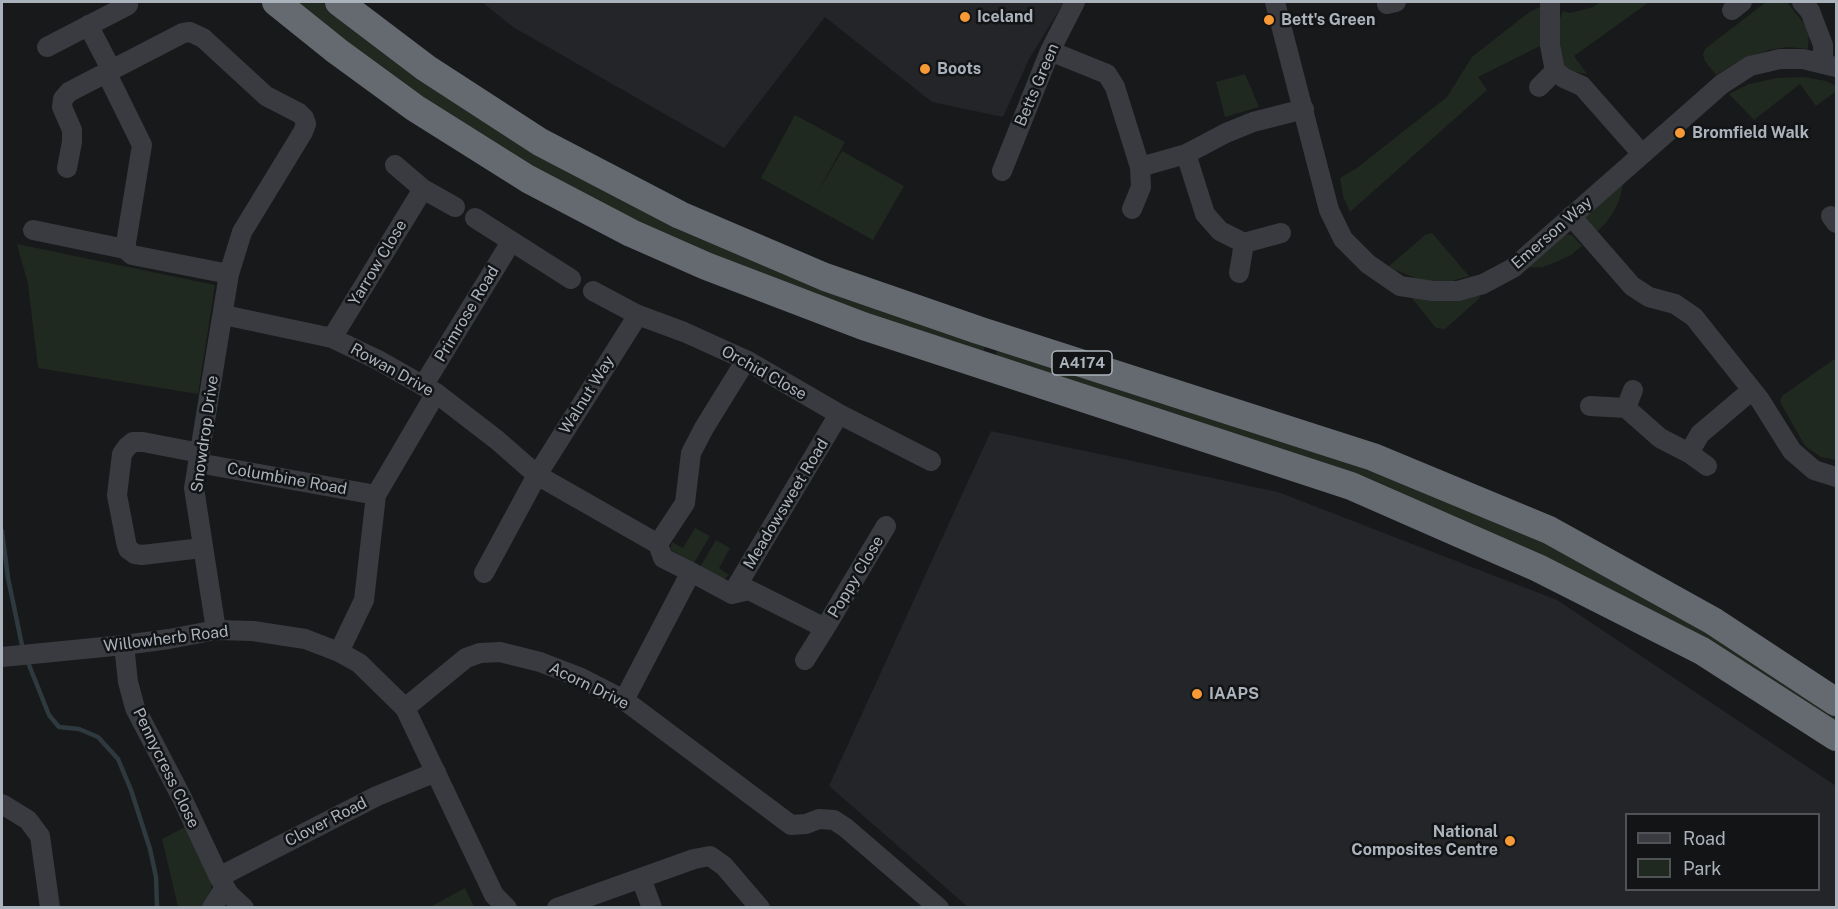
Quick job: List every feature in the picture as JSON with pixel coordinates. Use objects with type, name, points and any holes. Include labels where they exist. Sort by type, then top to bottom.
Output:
[{"type":"highway","name":"A4174","points":[[276,2],[416,108],[528,179],[631,233],[706,267],[863,326],[1351,486],[1538,568],[1702,651],[1836,737]]},
{"type":"highway","name":"A4174","points":[[339,2],[426,68],[540,142],[680,215],[825,277],[978,330],[1373,457],[1549,530],[1713,621],[1836,702]]},
{"type":"street","name":"Betts Green","points":[[1002,171],[1050,51],[1075,2]]},
{"type":"street","name":"Emerson Way","points":[[1275,2],[1329,210],[1343,239],[1368,264],[1400,286],[1433,291],[1458,291],[1483,284],[1513,268],[1722,84],[1750,66],[1779,59],[1803,59],[1830,65]]},
{"type":"street","points":[[1550,2],[1550,45],[1556,71],[1582,86],[1642,154]]},
{"type":"street","points":[[1802,2],[1810,11],[1830,65]]},
{"type":"street","points":[[47,47],[128,5]]},
{"type":"street","points":[[88,25],[142,145],[125,249]]},
{"type":"street","name":"Snowdrop Drive","points":[[109,70],[174,36],[183,33],[197,34],[261,92],[299,113],[306,124],[242,232],[229,274],[194,488],[216,630]]},
{"type":"street","points":[[1050,51],[1107,74],[1115,87],[1140,167],[1142,187],[1132,209]]},
{"type":"street","points":[[67,168],[72,130],[62,107],[63,99],[69,93],[109,70]]},
{"type":"street","points":[[1539,87],[1556,71]]},
{"type":"street","points":[[1140,167],[1186,154],[1253,122],[1304,109]]},
{"type":"street","points":[[1186,154],[1205,214],[1220,231],[1244,243],[1281,233]]},
{"type":"street","points":[[395,165],[423,189],[455,207]]},
{"type":"street","name":"Yarrow Close","points":[[332,338],[423,189]]},
{"type":"street","points":[[1571,216],[1632,285],[1649,297],[1675,304],[1694,317],[1752,390],[1792,451],[1814,470],[1836,477]]},
{"type":"street","points":[[475,218],[571,279]]},
{"type":"street","points":[[33,230],[125,249],[132,255],[229,274]]},
{"type":"street","name":"Primrose Road","points":[[376,495],[511,242]]},
{"type":"street","points":[[1239,273],[1244,243]]},
{"type":"street","name":"Orchid Close","points":[[593,291],[638,315],[684,332],[746,360],[839,414],[931,461]]},
{"type":"street","name":"Rowan Drive","points":[[224,315],[332,338],[378,360],[430,390],[497,440],[537,475],[658,544],[663,558],[691,572]]},
{"type":"street","name":"Walnut Way","points":[[537,475],[638,315]]},
{"type":"street","points":[[658,544],[685,502],[691,453],[746,360]]},
{"type":"street","points":[[1689,453],[1700,434],[1752,390]]},
{"type":"street","points":[[1590,406],[1630,399],[1660,438],[1689,453],[1707,466]]},
{"type":"street","name":"Meadowsweet Road","points":[[732,594],[839,414]]},
{"type":"street","name":"Columbine Road","points":[[202,548],[142,555],[135,554],[128,549],[117,495],[122,454],[133,442],[143,442],[199,458],[376,495]]},
{"type":"street","points":[[484,573],[537,475]]},
{"type":"street","points":[[339,652],[364,600],[376,495]]},
{"type":"street","name":"Poppy Close","points":[[805,660],[886,526]]},
{"type":"street","points":[[624,700],[691,572]]},
{"type":"street","name":"Poppy Close","points":[[691,572],[732,594],[748,590],[825,628]]},
{"type":"street","name":"Willowherb Road","points":[[4,656],[124,645],[216,630],[253,631],[305,639],[339,652],[359,663],[405,708],[494,895],[507,908]]},
{"type":"street","name":"Pennycress Close","points":[[124,645],[128,682],[135,708],[222,882],[229,894],[244,908]]},
{"type":"street","name":"Acorn Drive","points":[[405,708],[466,658],[480,653],[500,652],[540,662],[624,700],[791,825],[806,824],[819,819],[834,820],[939,908]]},
{"type":"street","name":"Clover Road","points":[[222,882],[377,796],[436,772]]},
{"type":"street","points":[[2,804],[28,820],[40,836],[50,908]]},
{"type":"street","points":[[557,908],[694,859],[710,856],[723,866],[760,908]]},
{"type":"street","points":[[640,878],[652,908]]},
{"type":"street","points":[[212,908],[222,882]]},
{"type":"shaded area","points":[[482,2],[1064,2],[1029,59],[1003,117],[932,102],[825,17],[724,148],[513,27]]},
{"type":"shaded area","points":[[991,431],[1278,492],[1557,600],[1836,786],[1836,907],[968,907],[829,786]]},
{"type":"green space","points":[[295,2],[322,2],[366,38],[448,96],[987,343],[982,354],[850,311],[651,229],[512,156],[386,73]]},
{"type":"green space","points":[[1600,2],[1649,2],[1574,56],[1587,74],[1571,71],[1563,66],[1554,33],[1563,11],[1570,13],[1593,7]]},
{"type":"green space","points":[[1766,2],[1787,2],[1805,25],[1809,34],[1808,49],[1788,47],[1769,50],[1744,58],[1716,75],[1705,61],[1703,55],[1705,49]]},
{"type":"green space","points":[[1544,5],[1540,46],[1478,77],[1487,90],[1350,212],[1343,196],[1340,178],[1357,168],[1447,97],[1472,57],[1528,13]]},
{"type":"green space","points":[[1245,74],[1259,107],[1225,117],[1216,82]]},
{"type":"green space","points":[[1804,77],[1826,81],[1836,86],[1836,91],[1816,106],[1800,84],[1754,120],[1729,94],[1749,84],[1777,78]]},
{"type":"green space","points":[[795,115],[845,142],[817,194],[842,151],[904,186],[873,240],[761,178]]},
{"type":"green space","points":[[1624,180],[1614,211],[1594,234],[1584,218]]},
{"type":"green space","points":[[1432,233],[1469,276],[1452,281],[1423,281],[1388,267],[1425,235]]},
{"type":"green space","points":[[1563,234],[1572,235],[1582,246],[1571,255],[1543,267],[1524,268]]},
{"type":"green space","points":[[17,244],[215,285],[198,394],[38,368],[28,284]]},
{"type":"green space","points":[[1474,294],[1481,297],[1445,329],[1436,328],[1410,296]]},
{"type":"green space","points":[[998,346],[1216,414],[1515,525],[1627,584],[1836,714],[1836,725],[1709,644],[995,357]]},
{"type":"green space","points":[[1836,358],[1836,460],[1821,457],[1805,446],[1780,402],[1782,396]]},
{"type":"green space","points":[[695,528],[710,536],[694,563],[671,550],[671,546],[672,542],[683,548]]},
{"type":"green space","points":[[716,540],[730,548],[719,568],[729,575],[723,580],[700,567]]},
{"type":"green space","points":[[187,826],[213,876],[211,890],[202,907],[178,907],[162,839]]},
{"type":"green space","points":[[465,888],[474,907],[430,907]]},
{"type":"waterway","points":[[2,531],[8,578],[23,650]]},
{"type":"waterway","points":[[27,660],[49,715],[59,727],[79,729],[98,737],[118,759],[131,790],[150,849],[156,877],[157,908]]},
{"type":"place","name":"Iceland","points":[[965,17]]},
{"type":"place","name":"Bett's Green","points":[[1269,20]]},
{"type":"place","name":"Boots","points":[[925,69]]},
{"type":"place","name":"Bromfield Walk","points":[[1680,133]]},
{"type":"place","name":"IAAPS","points":[[1197,694]]},
{"type":"place","name":"National Composites Centre","points":[[1510,841]]}]
